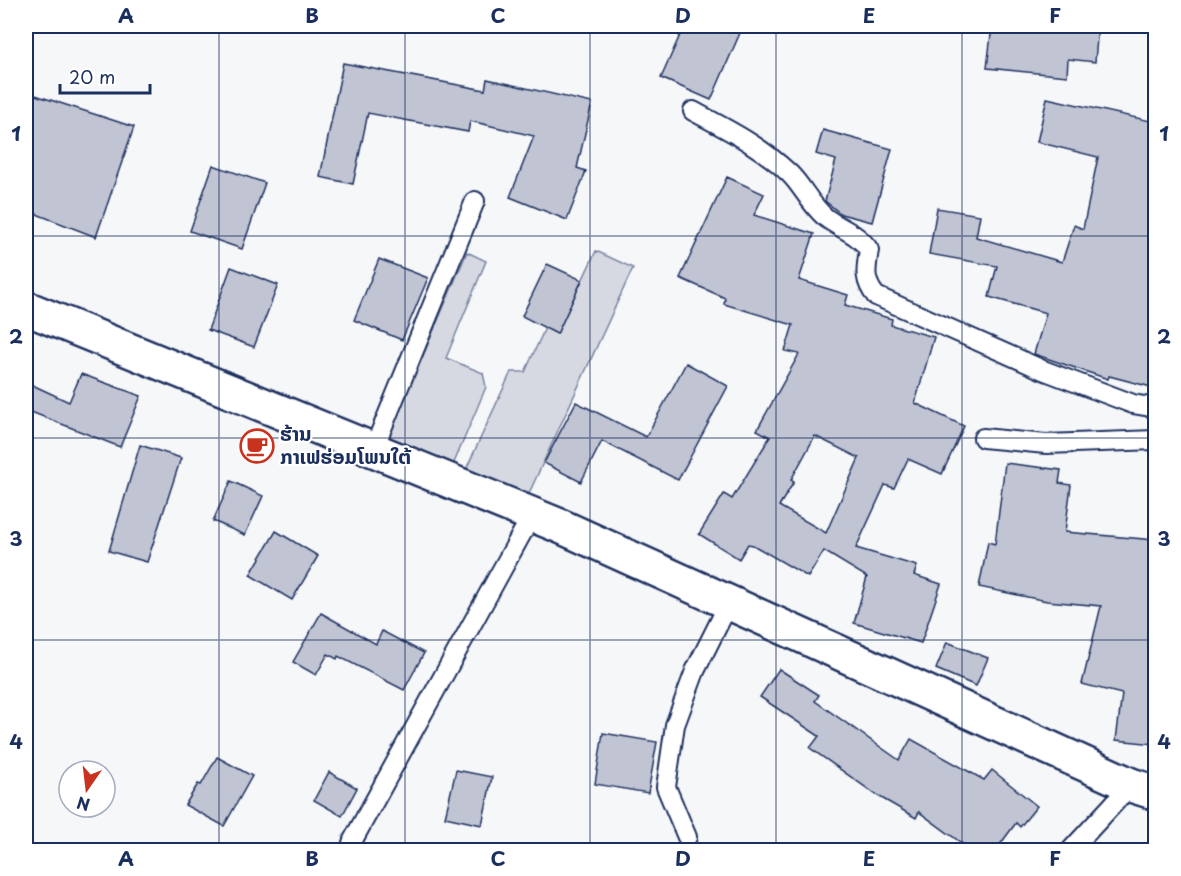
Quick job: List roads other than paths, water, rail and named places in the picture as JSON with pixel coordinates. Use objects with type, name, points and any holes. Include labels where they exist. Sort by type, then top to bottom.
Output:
[{"type":"street","points":[[26,308],[374,448],[532,515],[1143,789]]},
{"type":"lane","points":[[693,111],[751,142],[791,175],[808,201],[820,212],[859,237],[869,250],[865,274],[868,286],[876,296],[1043,370],[1133,404],[1155,408]]},
{"type":"lane","points":[[374,448],[475,201]]},
{"type":"lane","points":[[983,438],[1046,444],[1155,440]]},
{"type":"lane","points":[[350,850],[353,840],[532,515]]},
{"type":"lane","points":[[687,837],[666,787],[675,725],[695,671],[729,603]]},
{"type":"lane","points":[[1071,850],[1143,789]]},
{"type":"place","name":"ຮ້ານ ກາເຟຮ່ອມໂພນໃຕ້","points":[[257,446]]}]
